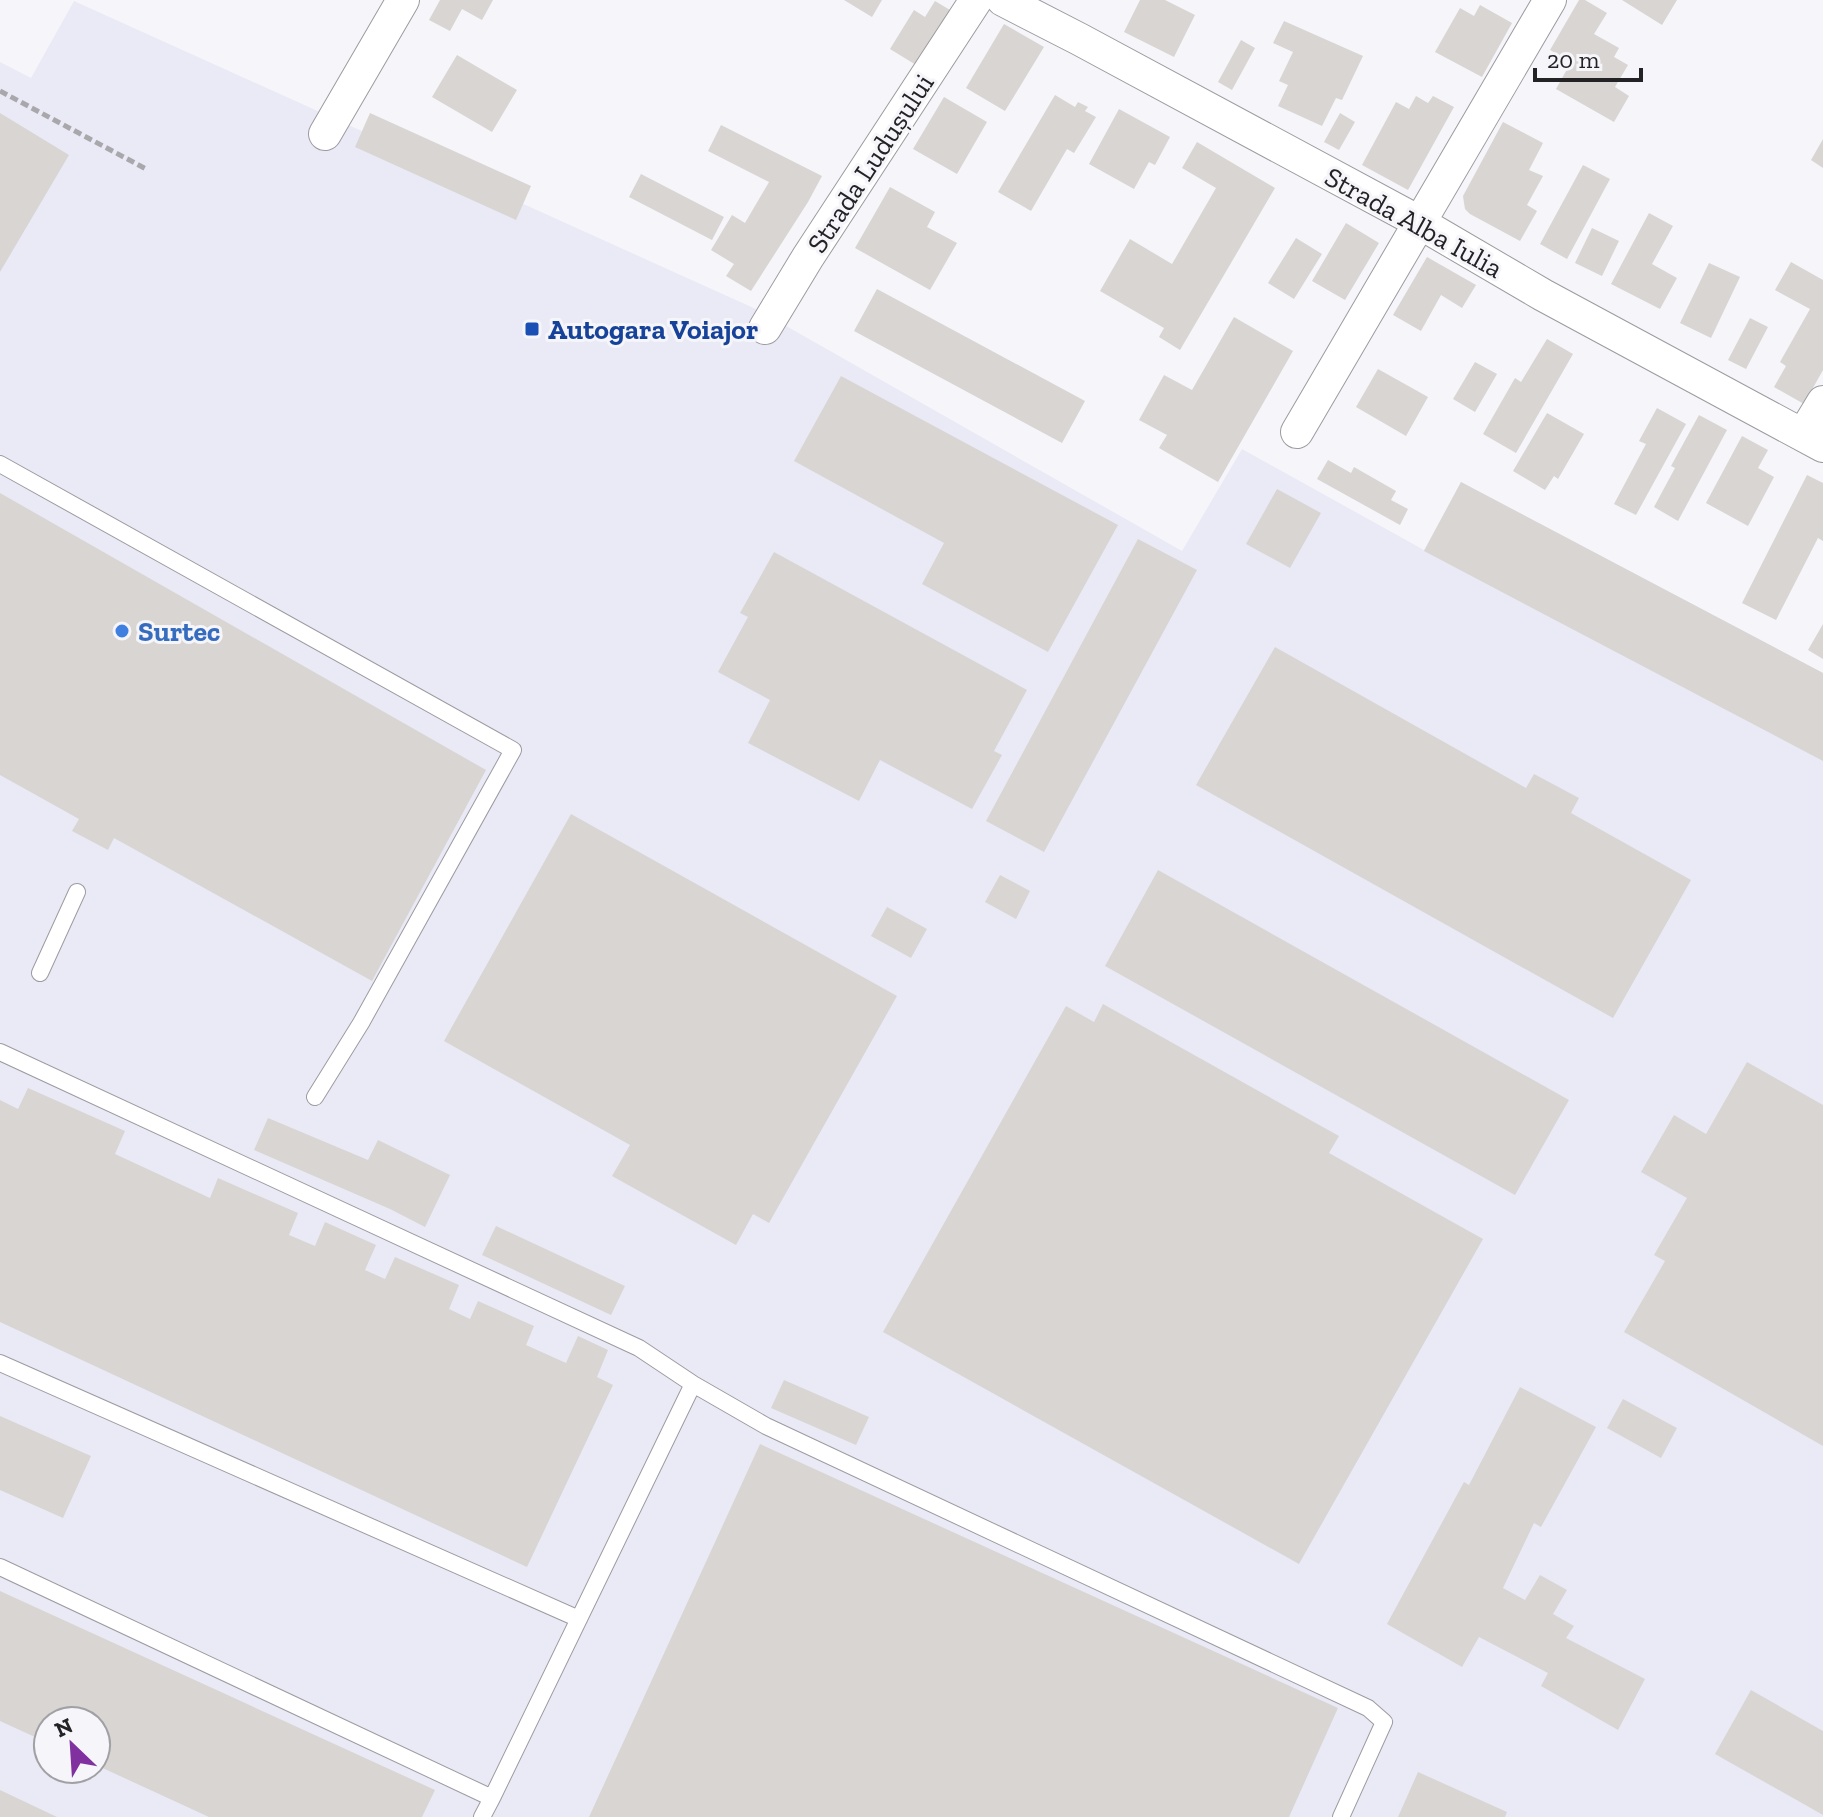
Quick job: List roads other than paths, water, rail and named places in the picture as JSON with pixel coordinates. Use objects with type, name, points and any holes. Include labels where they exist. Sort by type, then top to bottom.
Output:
[{"type":"street","points":[[325,134],[403,0]]},
{"type":"street","name":"Strada Ludușului","points":[[765,328],[976,0]]},
{"type":"street","name":"Strada Alba Iulia","points":[[1003,0],[1420,223],[1543,295],[1813,440]]},
{"type":"street","points":[[1297,432],[1550,0]]},
{"type":"street","points":[[1813,440],[1823,402]]},
{"type":"lane","points":[[0,464],[513,750],[361,1023],[315,1097]]},
{"type":"lane","points":[[40,973],[77,892]]},
{"type":"lane","points":[[0,1052],[639,1348],[693,1384],[766,1426],[1368,1708],[1384,1722],[1341,1817]]},
{"type":"lane","points":[[0,1363],[579,1619]]},
{"type":"lane","points":[[482,1817],[693,1384]]},
{"type":"lane","points":[[0,1567],[492,1798]]},
{"type":"place","name":"Autogara Voiajor","points":[[532,329]]},
{"type":"place","name":"Surtec","points":[[122,631]]}]
